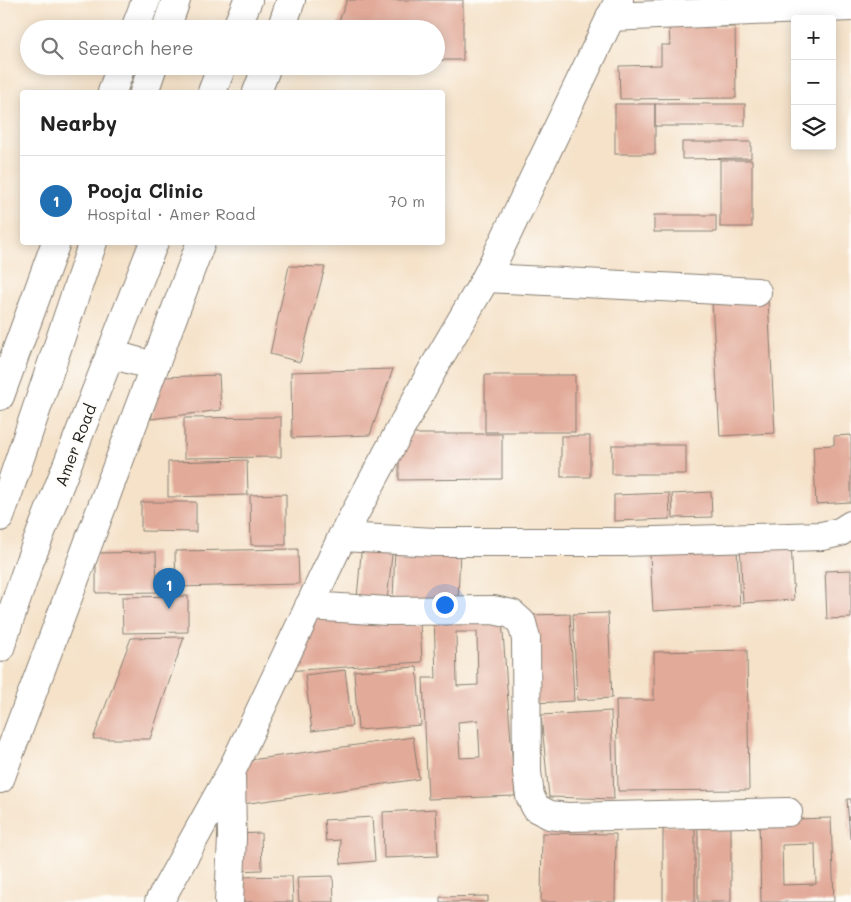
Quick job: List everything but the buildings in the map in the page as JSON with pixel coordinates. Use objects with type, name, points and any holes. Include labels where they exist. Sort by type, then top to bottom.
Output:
[{"type":"main road","points":[[138,20],[146,0]]},
{"type":"main road","points":[[240,20],[248,0]]},
{"type":"main road","points":[[284,20],[291,0]]},
{"type":"main road","points":[[169,20],[175,1]]},
{"type":"main road","points":[[159,902],[230,772],[342,537],[434,367],[486,278],[614,8],[851,7]]},
{"type":"main road","points":[[113,90],[118,75]]},
{"type":"main road","points":[[145,90],[150,75]]},
{"type":"main road","points":[[213,90],[219,75]]},
{"type":"main road","points":[[258,90],[264,75]]},
{"type":"main road","points":[[0,396],[55,245]]},
{"type":"main road","points":[[0,517],[92,245]]},
{"type":"main road","name":"Amer Road","points":[[0,648],[29,563],[153,245]]},
{"type":"main road","points":[[0,779],[200,245]]},
{"type":"main road","points":[[486,278],[757,292]]},
{"type":"main road","points":[[110,354],[154,366]]},
{"type":"main road","points":[[342,537],[435,542],[622,542],[822,536],[840,532],[851,525]]},
{"type":"main road","points":[[309,606],[388,611],[493,610],[512,614],[522,624],[526,639],[527,772],[530,796],[536,808],[550,815],[567,817],[788,812]]},
{"type":"main road","points":[[228,902],[232,838],[230,772]]},
{"type":"place","name":"Pooja Clinic","points":[[169,609]]}]
